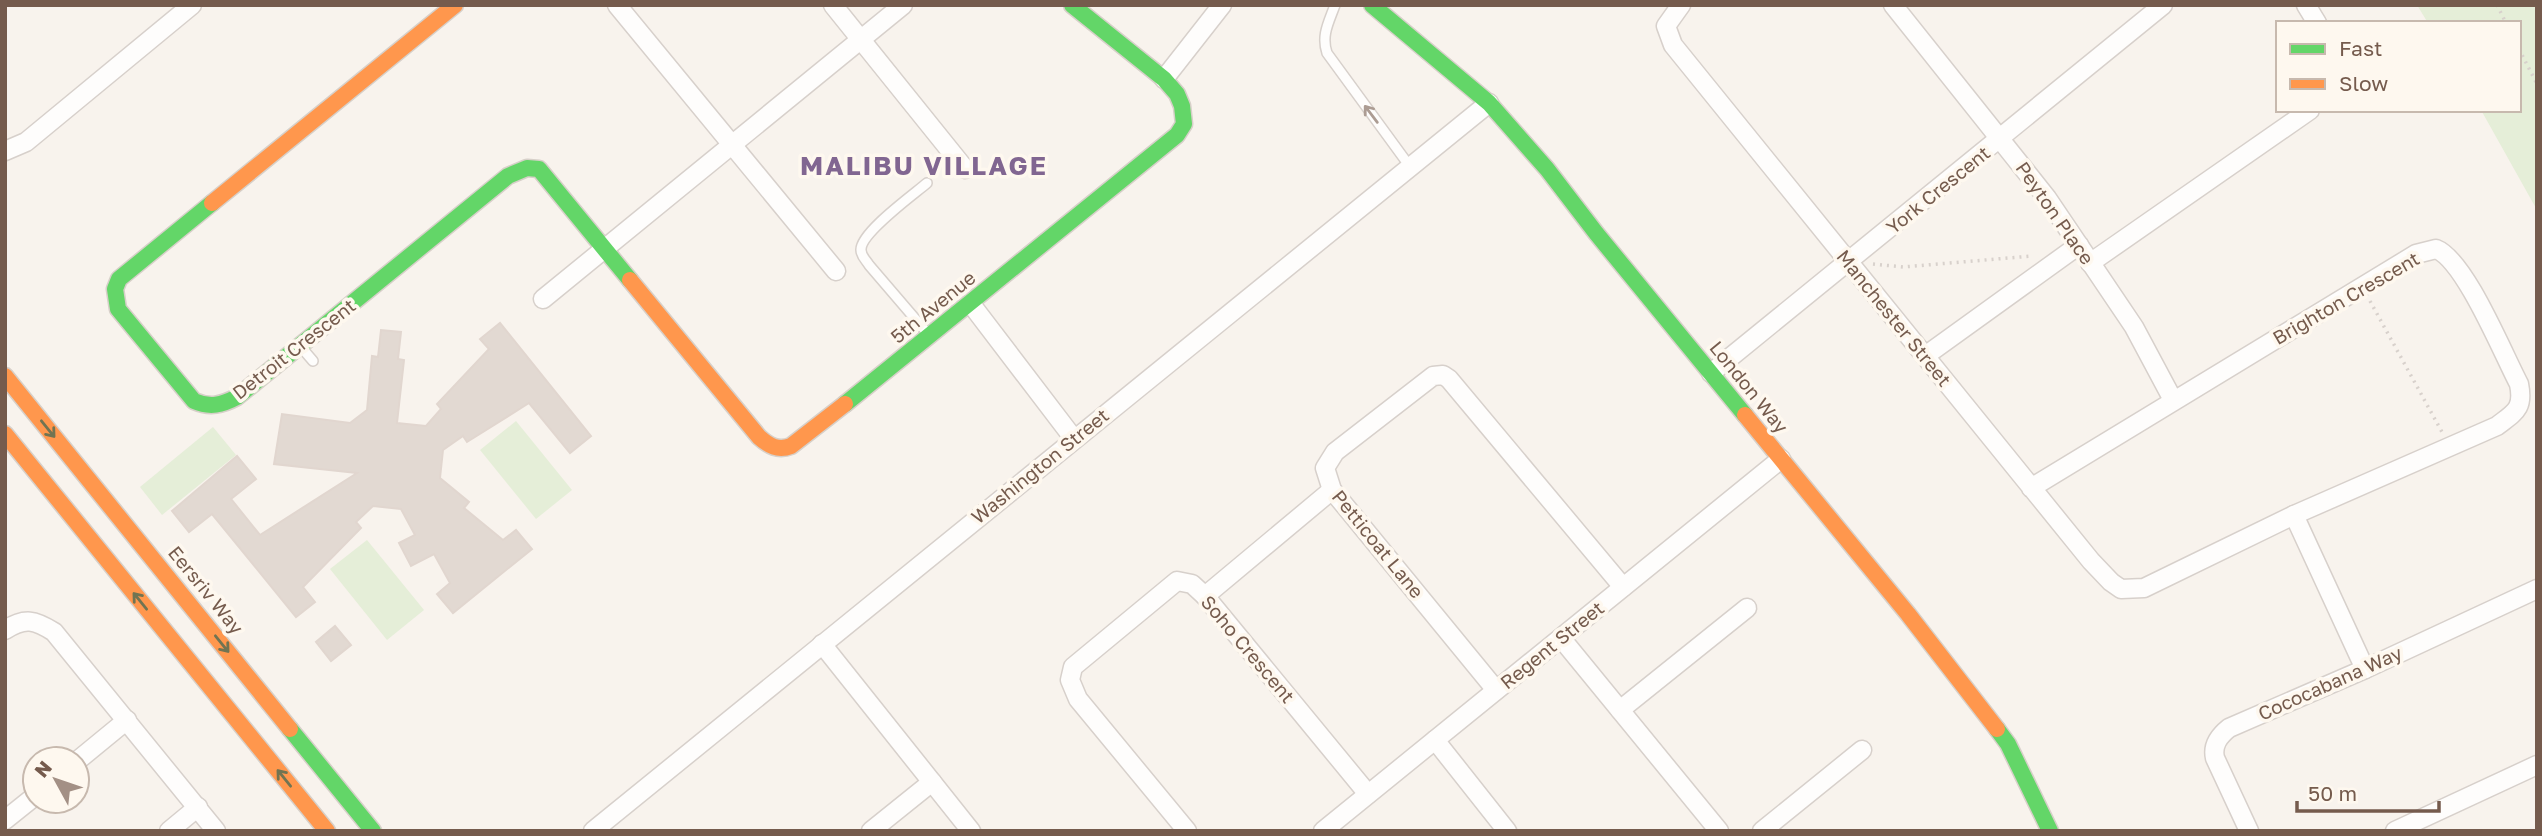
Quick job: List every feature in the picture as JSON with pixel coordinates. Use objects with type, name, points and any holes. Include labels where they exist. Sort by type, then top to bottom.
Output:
[{"type":"street","points":[[5,151],[26,142],[192,5]]},
{"type":"street","name":"Detroit Crescent","points":[[455,5],[133,267],[117,283],[115,296],[118,309],[194,401],[200,405],[215,406],[237,397],[516,172],[527,168],[539,169],[603,248]]},
{"type":"street","points":[[617,5],[836,271]]},
{"type":"street","points":[[833,5],[965,169]]},
{"type":"street","points":[[543,299],[903,5]]},
{"type":"street","name":"5th Avenue","points":[[603,248],[759,437],[775,449],[787,449],[971,304],[1177,135],[1184,124],[1182,106],[1177,94],[1164,79],[1072,5]]},
{"type":"street","points":[[1164,79],[1222,5]]},
{"type":"street","name":"London Way","points":[[1372,5],[1489,103],[1547,169],[1990,718],[2008,744],[2050,831]]},
{"type":"street","name":"Manchester Street","points":[[1681,5],[1667,22],[1667,32],[1673,45],[2031,488],[2111,582],[2121,589],[2144,588]]},
{"type":"street","name":"York Crescent","points":[[1711,373],[2164,5]]},
{"type":"street","points":[[2306,5],[2316,21]]},
{"type":"street","name":"Peyton Place","points":[[1895,6],[2047,198],[2134,327],[2174,400]]},
{"type":"street","name":"Washington Street","points":[[593,831],[1489,103]]},
{"type":"street","points":[[2091,263],[2307,112]]},
{"type":"street","points":[[1925,356],[2079,245]]},
{"type":"street","name":"Brighton Crescent","points":[[2031,488],[2416,254],[2436,249],[2449,257],[2466,279],[2519,384],[2521,401],[2517,410],[2497,426],[2294,515],[2144,588]]},
{"type":"street","points":[[971,304],[1074,439]]},
{"type":"street","name":"Petticoat Lane","points":[[1496,690],[1332,490],[1325,468],[1335,452],[1433,376],[1443,375],[1623,587]]},
{"type":"street","name":"Eersriv Way","points":[[5,376],[373,831]]},
{"type":"street","points":[[5,435],[327,831]]},
{"type":"street","name":"Regent Street","points":[[1323,831],[1781,459]]},
{"type":"street","points":[[1205,596],[1332,490]]},
{"type":"street","points":[[2294,515],[2365,669]]},
{"type":"street","name":"Soho Crescent","points":[[1186,831],[1078,699],[1070,673],[1073,667],[1177,582],[1192,584],[1205,596],[1368,794]]},
{"type":"street","name":"Cococabana Way","points":[[2249,831],[2214,758],[2213,750],[2217,740],[2229,728],[2365,669],[2537,589]]},
{"type":"street","points":[[1620,710],[1747,608]]},
{"type":"street","points":[[6,628],[29,620],[54,632],[216,831]]},
{"type":"street","points":[[1561,638],[1719,831]]},
{"type":"street","points":[[822,644],[971,831]]},
{"type":"street","points":[[91,750],[127,720]]},
{"type":"street","points":[[1435,740],[1507,831]]},
{"type":"street","points":[[1762,831],[1862,750]]},
{"type":"street","points":[[2395,831],[2537,765]]},
{"type":"street","points":[[871,831],[932,782]]},
{"type":"street","points":[[169,831],[198,807]]},
{"type":"lane","points":[[1335,5],[1324,39],[1327,53],[1411,168]]},
{"type":"lane","points":[[927,183],[867,234],[861,254],[930,337]]},
{"type":"lane","points":[[299,346],[313,361]]},
{"type":"path","points":[[2497,5],[2505,21]]},
{"type":"path","points":[[2521,53],[2537,84]]},
{"type":"path","points":[[1850,262],[1903,267],[2033,256]]},
{"type":"path","points":[[2362,286],[2450,446]]},
{"type":"green space","points":[[2417,5],[2537,5],[2537,210],[2482,112],[2521,112],[2521,21],[2427,21]]},
{"type":"green space","points":[[516,421],[572,490],[536,519],[480,450]]},
{"type":"green space","points":[[213,427],[236,455],[162,515],[140,487]]},
{"type":"green space","points":[[367,540],[424,610],[387,640],[330,569]]},
{"type":"building","points":[[500,323],[591,436],[570,453],[529,403],[467,442],[463,436],[443,450],[440,478],[469,502],[464,508],[503,540],[516,530],[532,549],[453,613],[437,594],[450,583],[434,554],[411,566],[399,543],[415,535],[401,509],[373,506],[356,522],[361,528],[303,587],[315,602],[296,617],[212,514],[189,532],[172,511],[237,456],[256,479],[231,499],[260,535],[357,473],[274,464],[282,414],[350,423],[367,410],[372,356],[378,357],[381,330],[401,332],[398,359],[404,360],[397,423],[426,426],[441,409],[437,404],[489,349],[480,339]]},
{"type":"building","points":[[335,626],[351,645],[331,661],[316,642]]},
{"type":"traffic: fast","points":[[845,404],[1177,135],[1184,124],[1182,106],[1177,94],[1164,79],[1072,5]]},
{"type":"traffic: fast","points":[[1372,5],[1489,103],[1547,169],[1745,415]]},
{"type":"traffic: fast","points":[[212,203],[119,279],[115,289],[118,309],[194,401],[205,404],[221,404],[237,397],[508,176],[527,168],[539,169],[630,280]]},
{"type":"traffic: fast","points":[[290,729],[373,831]]},
{"type":"traffic: fast","points":[[1997,729],[2008,744],[2050,831]]},
{"type":"traffic: slow","points":[[212,203],[455,5]]},
{"type":"traffic: slow","points":[[630,280],[759,437],[770,445],[778,448],[791,446],[845,404]]},
{"type":"traffic: slow","points":[[5,376],[290,729]]},
{"type":"traffic: slow","points":[[1745,415],[1908,614],[1997,729]]},
{"type":"traffic: slow","points":[[5,434],[327,831]]},
{"type":"district","name":"MALIBU VILLAGE","points":[[924,166]]}]
